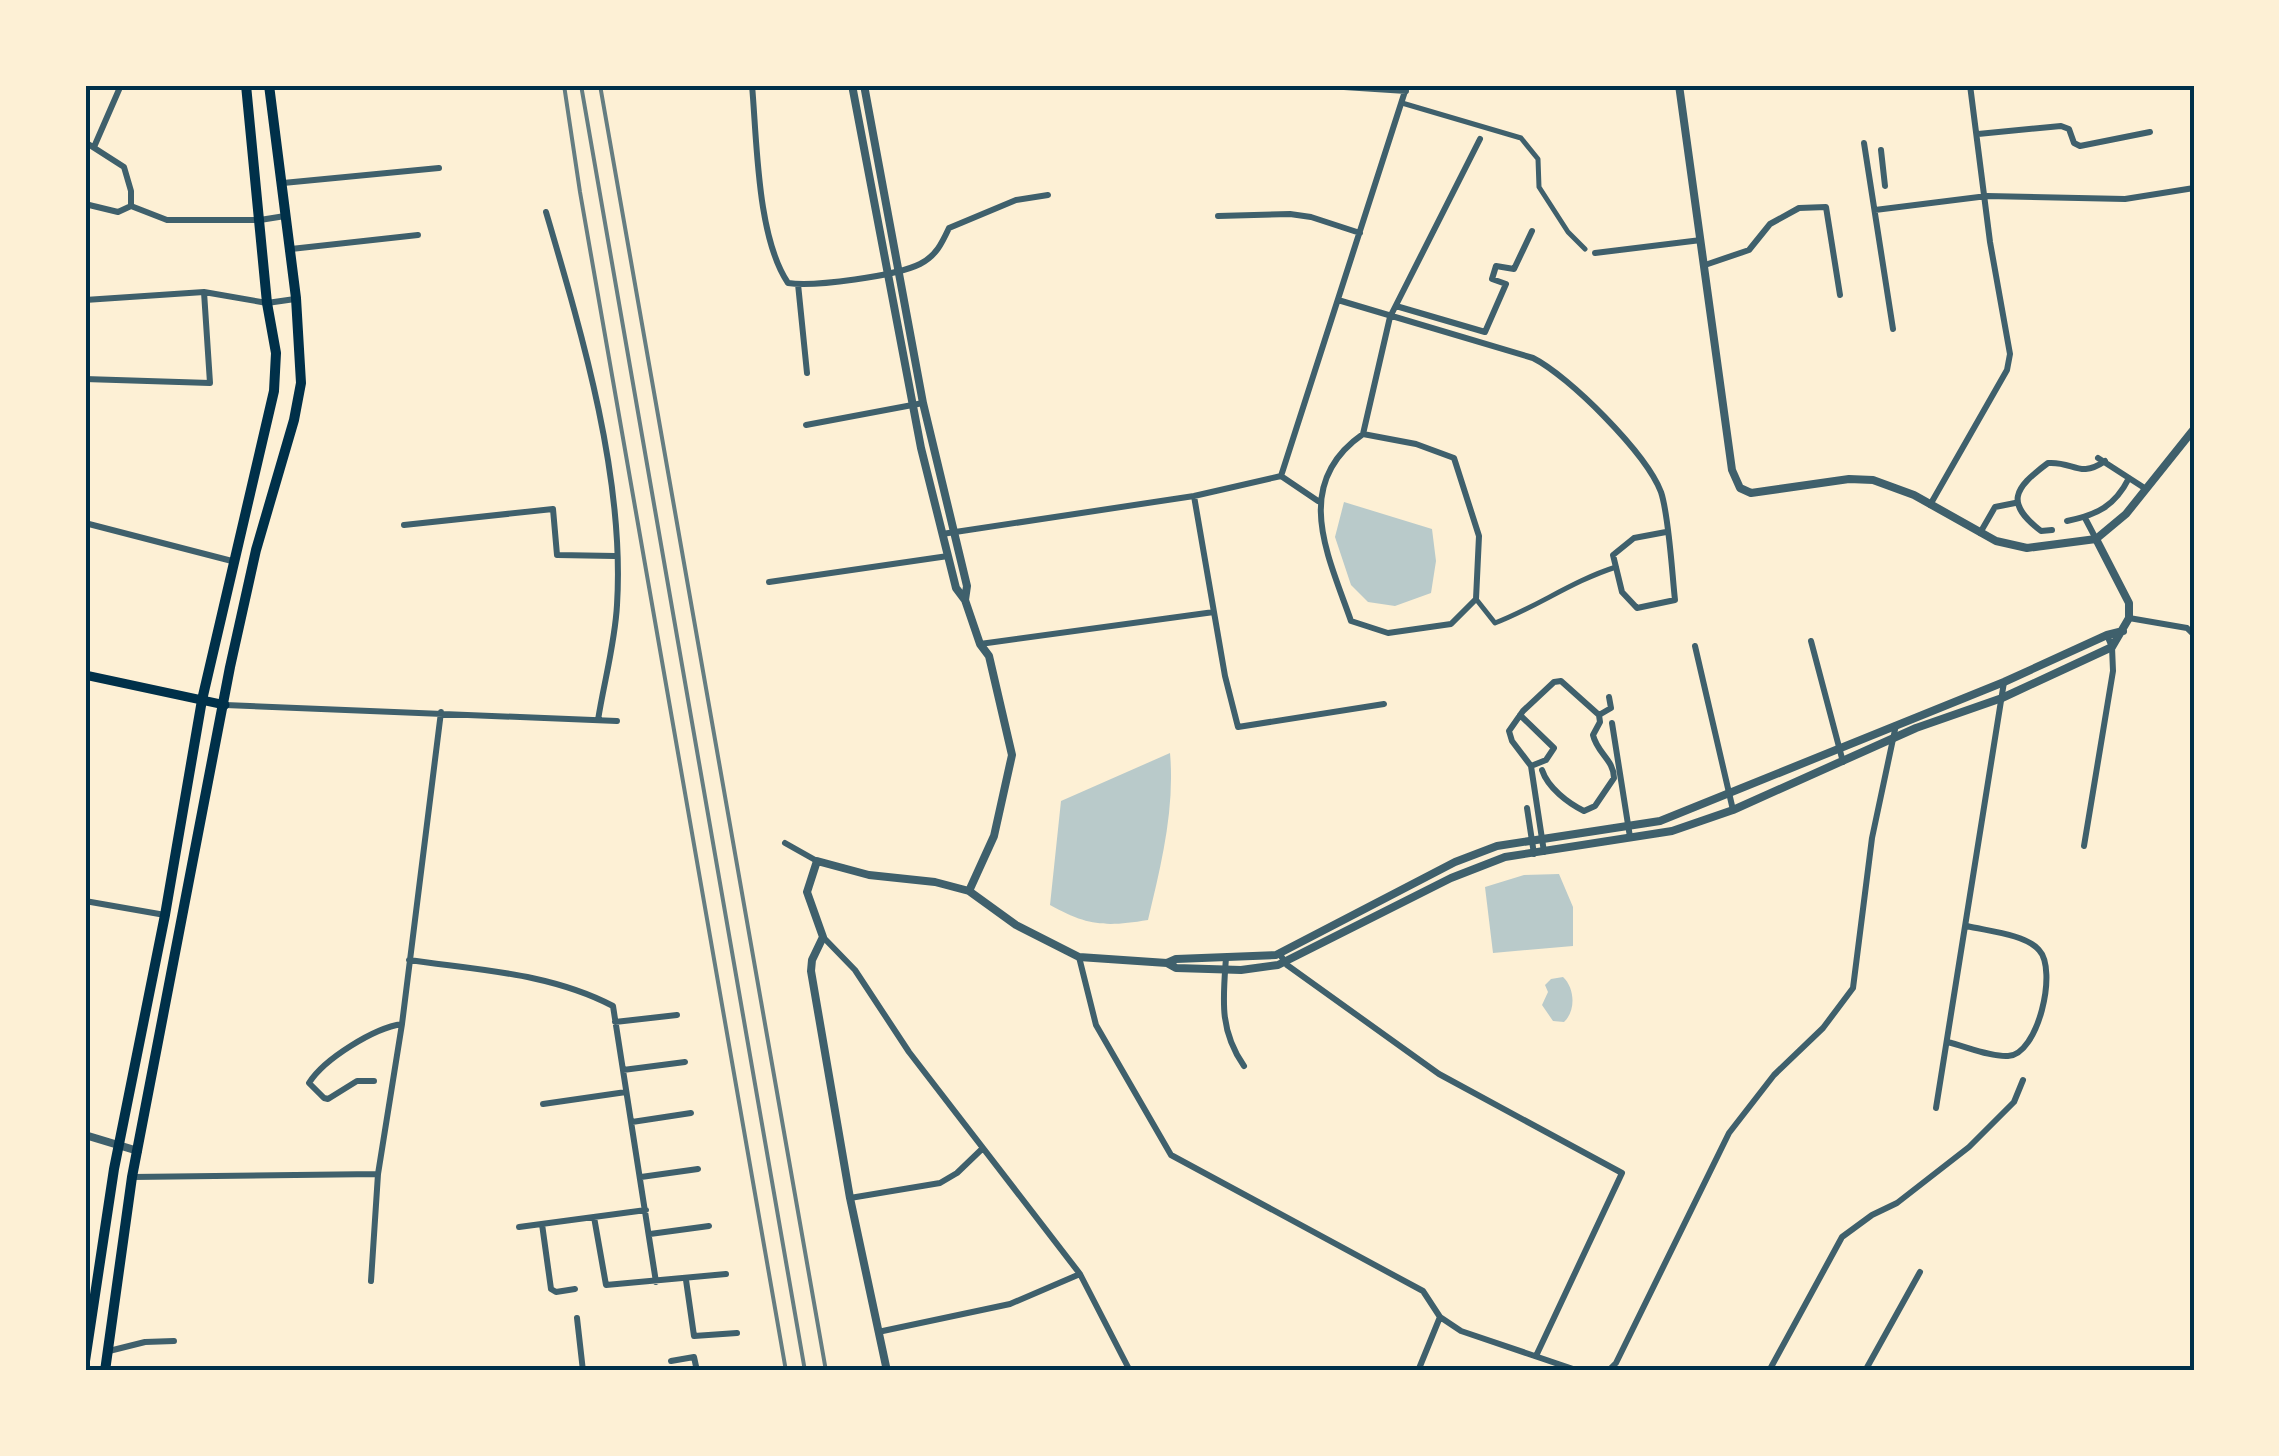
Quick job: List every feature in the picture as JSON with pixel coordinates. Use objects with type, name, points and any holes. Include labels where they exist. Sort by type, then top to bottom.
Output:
[{"type":"main road","points":[[85,1361],[202,700],[274,391],[276,353],[267,303],[246,85]]},
{"type":"main road","points":[[105,1371],[132,1177],[230,667],[256,550],[301,384],[284,183],[269,85]]},
{"type":"main road","points":[[85,676],[225,706]]},
{"type":"street","points":[[94,147],[121,85]]},
{"type":"street","points":[[752,85],[760,182],[771,245],[788,282],[838,281],[920,264],[939,249],[949,228],[1016,200],[1048,195]]},
{"type":"street","points":[[852,85],[921,448],[953,578],[980,644],[989,656],[1012,755],[994,836],[969,891]]},
{"type":"street","points":[[864,85],[896,271],[964,576],[965,600]]},
{"type":"street","points":[[1125,85],[1224,85]]},
{"type":"street","points":[[1281,476],[1407,88],[1313,85]]},
{"type":"street","points":[[1679,85],[1732,470],[1740,488],[1751,494],[1849,479],[1873,480],[1914,495],[1996,541],[2026,548],[2096,540],[2126,514],[2194,430]]},
{"type":"street","points":[[1929,506],[2007,370],[2010,354],[1990,242],[1970,85]]},
{"type":"street","points":[[1402,104],[1521,138],[1538,159],[1540,187],[1568,232],[1585,250]]},
{"type":"street","points":[[1978,134],[2061,126],[2069,129],[2074,143],[2080,146],[2150,132]]},
{"type":"street","points":[[861,137],[872,135]]},
{"type":"street","points":[[1476,599],[1451,624],[1388,633],[1351,621],[1323,539],[1318,501],[1340,450],[1363,434],[1390,317],[1480,139]]},
{"type":"street","points":[[85,142],[124,167],[131,190],[130,206]]},
{"type":"street","points":[[1864,143],[1893,328]]},
{"type":"street","points":[[1881,150],[1885,186]]},
{"type":"street","points":[[1868,168],[1883,166]]},
{"type":"street","points":[[284,183],[439,168]]},
{"type":"street","points":[[869,184],[880,182]]},
{"type":"street","points":[[1875,210],[1986,196],[2125,199],[2194,188]]},
{"type":"street","points":[[85,204],[118,212],[130,206],[166,220],[260,220],[286,216]]},
{"type":"street","points":[[1705,265],[1749,250],[1770,224],[1799,208],[1826,207],[1840,296]]},
{"type":"street","points":[[546,212],[583,338],[613,490],[617,606],[598,720]]},
{"type":"street","points":[[1218,216],[1290,214],[1360,232]]},
{"type":"street","points":[[1396,306],[1485,332],[1506,284],[1492,278],[1496,266],[1514,269],[1532,231]]},
{"type":"street","points":[[290,249],[418,235]]},
{"type":"street","points":[[1595,253],[1701,240]]},
{"type":"street","points":[[798,284],[807,373]]},
{"type":"street","points":[[85,379],[210,383],[204,292]]},
{"type":"street","points":[[85,300],[204,292],[267,303],[296,298]]},
{"type":"street","points":[[1338,300],[1532,358],[1551,368],[1625,438],[1661,492],[1675,600],[1637,608],[1622,592],[1613,555],[1634,538],[1666,532]]},
{"type":"street","points":[[806,425],[923,403]]},
{"type":"street","points":[[1363,434],[1416,444],[1454,458],[1479,536],[1476,599],[1495,623],[1527,611],[1587,576],[1616,568]]},
{"type":"street","points":[[921,448],[934,446]]},
{"type":"street","points":[[2052,530],[2041,531],[2019,513],[2015,503],[2018,492],[2048,463],[2061,462],[2080,471],[2094,468],[2101,460],[2146,489]]},
{"type":"street","points":[[942,534],[1194,496],[1281,476],[1318,501]]},
{"type":"street","points":[[2067,521],[2103,511],[2120,496],[2129,478]]},
{"type":"street","points":[[1194,496],[1225,676],[1238,728],[1384,704]]},
{"type":"street","points":[[1980,533],[1995,506],[2015,503]]},
{"type":"street","points":[[404,524],[553,509],[557,555],[616,556]]},
{"type":"street","points":[[1166,962],[1176,968],[1240,970],[1282,958],[1451,878],[1505,857],[1672,831],[1733,810],[1893,739],[2002,698],[2112,647],[2129,618],[2128,602],[2085,518]]},
{"type":"street","points":[[85,523],[232,561]]},
{"type":"street","points":[[769,582],[948,556]]},
{"type":"street","points":[[953,578],[964,576]]},
{"type":"street","points":[[980,644],[1214,612]]},
{"type":"street","points":[[2129,618],[2187,628],[2194,635]]},
{"type":"street","points":[[785,843],[817,861],[870,875],[935,882],[969,891],[1016,924],[1079,957],[1166,962],[1282,958],[1362,909],[1455,862],[1497,846],[1660,820],[2123,631]]},
{"type":"street","points":[[2084,846],[2114,671],[2107,635]]},
{"type":"street","points":[[1810,640],[1843,762]]},
{"type":"street","points":[[1695,646],[1733,810]]},
{"type":"street","points":[[1539,853],[1542,839],[1530,766],[1509,731],[1554,682],[1561,681],[1599,715],[1593,735],[1595,746],[1610,760],[1615,773],[1595,806],[1584,811],[1544,778],[1542,770]]},
{"type":"street","points":[[1936,1108],[2004,682]]},
{"type":"street","points":[[1599,715],[1612,708],[1609,697]]},
{"type":"street","points":[[225,706],[618,720]]},
{"type":"street","points":[[372,1281],[378,1174],[402,1024],[441,712]]},
{"type":"street","points":[[1520,715],[1554,748],[1546,760],[1530,766]]},
{"type":"street","points":[[1612,723],[1630,837]]},
{"type":"street","points":[[1608,1371],[1616,1363],[1729,1133],[1774,1075],[1824,1028],[1853,988],[1872,838],[1896,724]]},
{"type":"street","points":[[1528,808],[1532,840],[1539,853]]},
{"type":"street","points":[[817,861],[806,892],[823,938],[855,970],[909,1052],[1080,1274],[1130,1371]]},
{"type":"street","points":[[1400,890],[1407,900]]},
{"type":"street","points":[[85,902],[165,915]]},
{"type":"street","points":[[1362,909],[1370,919]]},
{"type":"street","points":[[1947,1042],[2008,1056],[2023,1050],[2035,1031],[2045,996],[2048,970],[2042,952],[2030,942],[1966,926]]},
{"type":"street","points":[[823,938],[812,960],[811,972],[850,1198],[887,1371]]},
{"type":"street","points":[[1079,957],[1096,1024],[1171,1155],[1423,1291],[1440,1317],[1462,1331],[1579,1371]]},
{"type":"street","points":[[1226,958],[1222,1015],[1244,1066]]},
{"type":"street","points":[[1282,958],[1440,1074],[1622,1173],[1536,1356]]},
{"type":"street","points":[[409,960],[534,978],[581,989],[613,1006],[656,1282]]},
{"type":"street","points":[[615,1022],[677,1015]]},
{"type":"street","points":[[374,1081],[358,1080],[328,1098],[309,1083],[349,1047],[402,1024]]},
{"type":"street","points":[[623,1070],[685,1062]]},
{"type":"street","points":[[1768,1371],[1842,1237],[1872,1215],[1897,1204],[1969,1147],[2014,1102],[2024,1080]]},
{"type":"street","points":[[543,1104],[627,1092]]},
{"type":"street","points":[[632,1122],[691,1113]]},
{"type":"street","points":[[85,1135],[139,1151]]},
{"type":"street","points":[[850,1198],[940,1184],[983,1148]]},
{"type":"street","points":[[640,1177],[698,1169]]},
{"type":"street","points":[[132,1177],[378,1174]]},
{"type":"street","points":[[519,1228],[646,1210]]},
{"type":"street","points":[[594,1217],[606,1285],[726,1274]]},
{"type":"street","points":[[542,1224],[551,1288],[556,1292],[575,1289]]},
{"type":"street","points":[[650,1234],[709,1226]]},
{"type":"street","points":[[1865,1371],[1920,1272]]},
{"type":"street","points":[[878,1332],[1010,1304],[1080,1274]]},
{"type":"street","points":[[686,1280],[694,1336],[737,1333]]},
{"type":"street","points":[[1418,1371],[1440,1317]]},
{"type":"street","points":[[577,1318],[583,1371]]},
{"type":"street","points":[[108,1352],[145,1342],[174,1341]]},
{"type":"street","points":[[671,1361],[694,1357],[697,1371]]},
{"type":"shaded area","points":[[1344,502],[1432,529],[1436,561],[1431,593],[1395,606],[1368,602],[1351,585],[1335,537]]},
{"type":"shaded area","points":[[1170,753],[1169,816],[1148,920],[1097,923],[1050,905],[1061,801]]},
{"type":"shaded area","points":[[1559,874],[1573,907],[1573,946],[1493,953],[1485,887],[1524,875]]},
{"type":"shaded area","points":[[1563,977],[1572,993],[1572,1006],[1564,1022],[1553,1021],[1542,1005],[1548,992],[1545,985],[1551,979]]},
{"type":"railway","points":[[564,85],[786,1371]]},
{"type":"railway","points":[[581,85],[805,1371]]},
{"type":"railway","points":[[600,85],[826,1371]]}]
